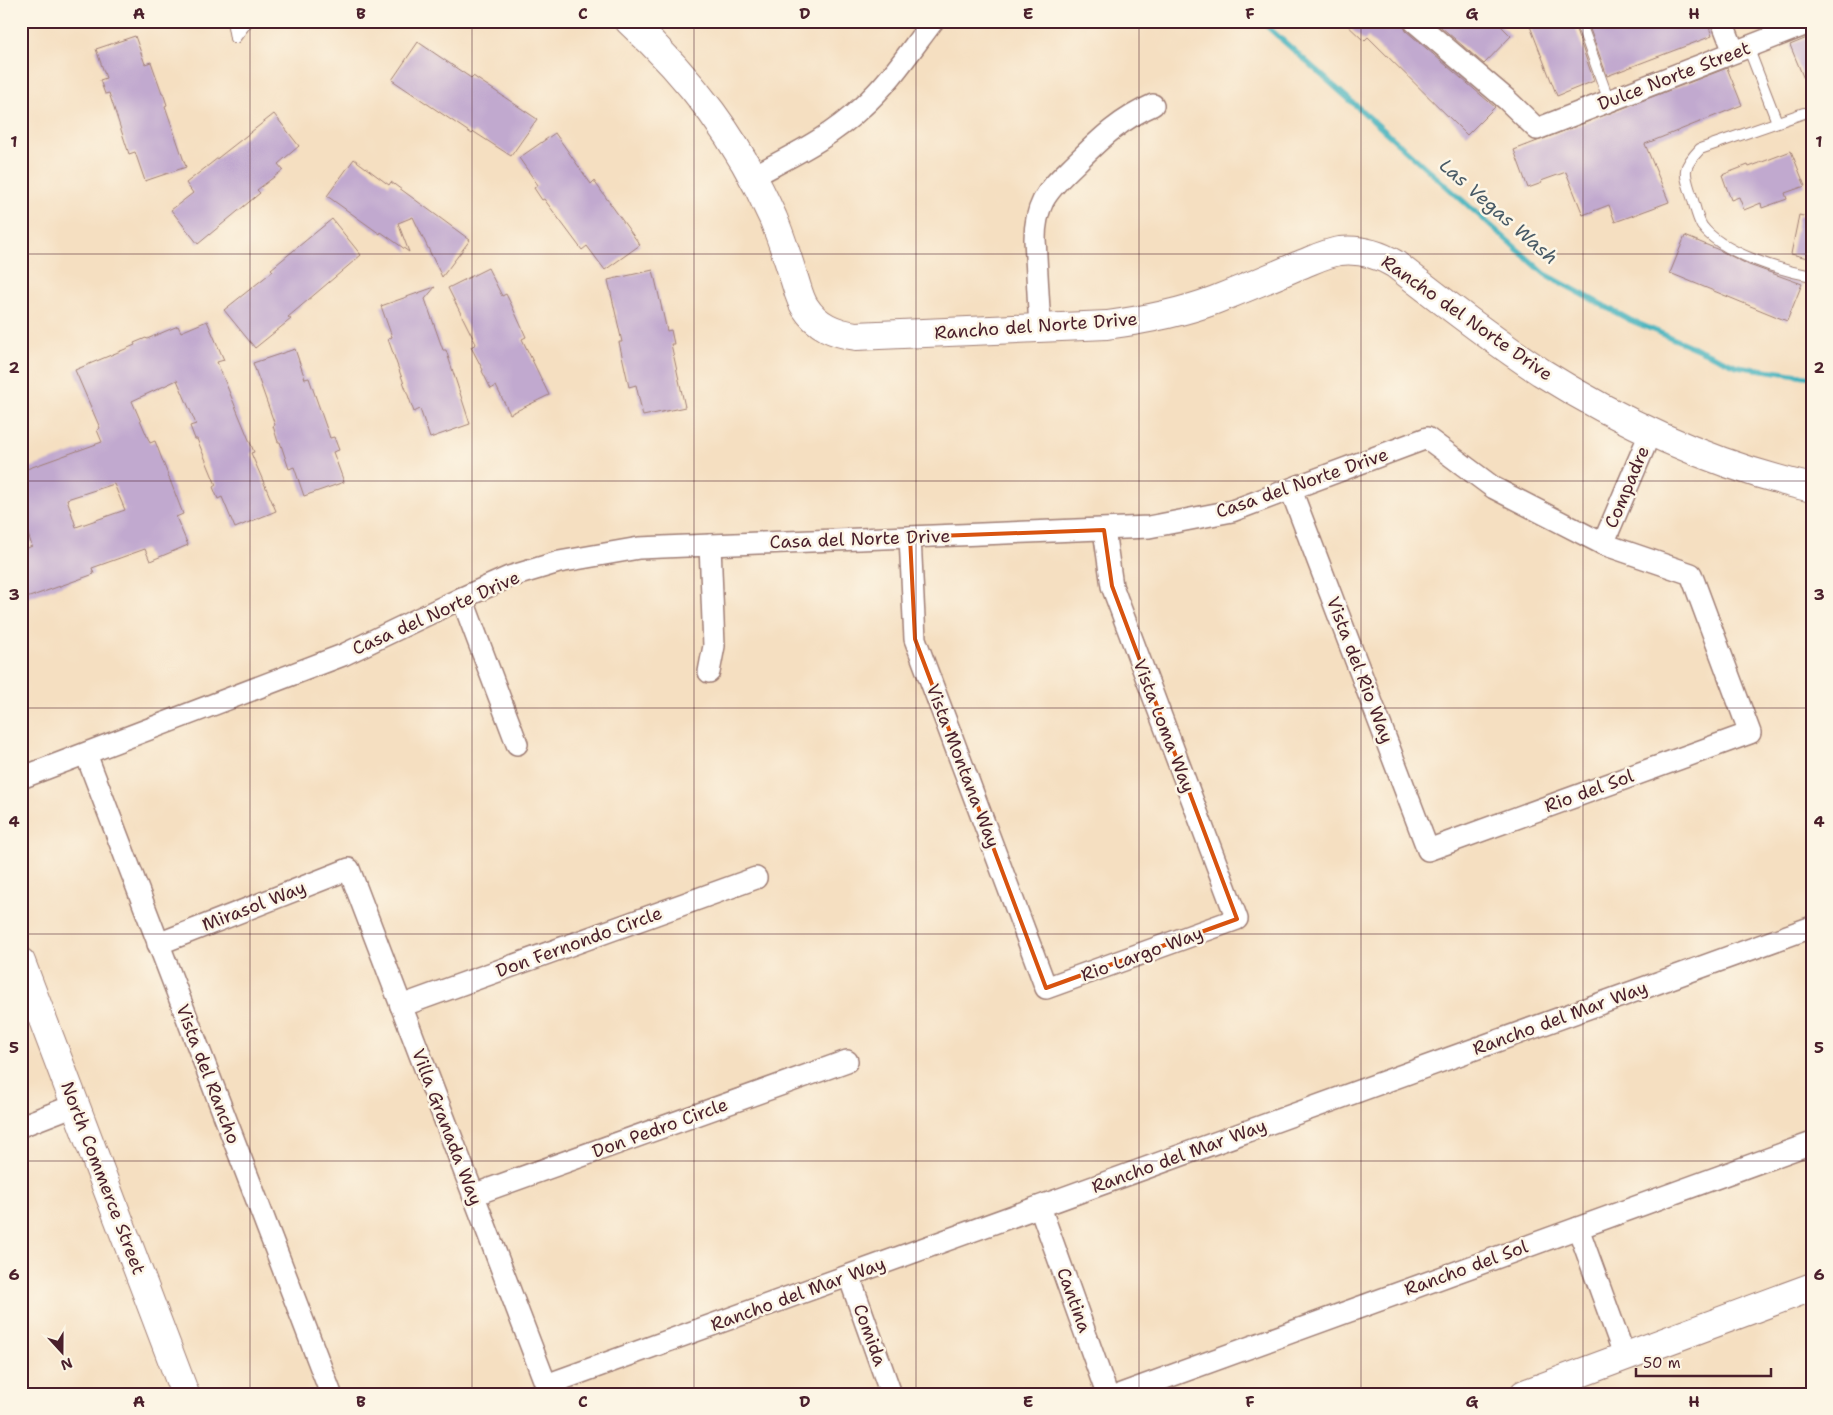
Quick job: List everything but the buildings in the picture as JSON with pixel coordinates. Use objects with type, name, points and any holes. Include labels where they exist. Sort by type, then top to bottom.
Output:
[{"type":"street","points":[[752,177],[829,134],[862,108],[887,81],[933,21]]},
{"type":"street","name":"Dulce Norte Street","points":[[1414,21],[1506,99],[1537,129],[1812,22]]},
{"type":"street","points":[[1722,21],[1741,49]]},
{"type":"street","name":"Rancho del Norte Drive","points":[[641,25],[704,101],[725,130],[774,220],[799,296],[813,317],[832,331],[856,336],[1107,325],[1161,316],[1214,301],[1338,251],[1365,252],[1386,258],[1502,345],[1541,372],[1582,396],[1651,431],[1711,457],[1812,488]]},
{"type":"street","points":[[1040,328],[1035,227],[1043,202],[1058,181],[1110,130],[1130,116],[1153,105]]},
{"type":"street","name":"Compadre","points":[[1603,544],[1651,431]]},
{"type":"street","name":"Casa del Norte Drive","points":[[21,778],[343,655],[509,577],[559,562],[639,548],[1149,527],[1232,511],[1427,438],[1494,488],[1603,544],[1691,574],[1750,732]]},
{"type":"street","name":"Vista del Rio Way","points":[[1291,490],[1428,850]]},
{"type":"street","name":"Vista Loma Way","points":[[1104,530],[1112,586],[1237,919]]},
{"type":"street","name":"Vista Montana Way","points":[[910,537],[915,639],[1046,988]]},
{"type":"street","points":[[709,672],[714,646],[710,544]]},
{"type":"street","points":[[462,598],[517,744]]},
{"type":"street","name":"Rio del Sol","points":[[1428,850],[1750,732]]},
{"type":"street","name":"Vista del Rancho","points":[[86,754],[330,1394]]},
{"type":"street","name":"Mirasol Way","points":[[158,944],[349,869]]},
{"type":"street","name":"Villa Granada Way","points":[[349,869],[546,1385]]},
{"type":"street","name":"Don Fernondo Circle","points":[[401,1006],[756,878]]},
{"type":"street","name":"Rio Largo Way","points":[[1046,988],[1237,919]]},
{"type":"street","name":"Rancho del Mar Way","points":[[546,1385],[1812,927]]},
{"type":"street","name":"North Commerce Street","points":[[21,962],[185,1394]]},
{"type":"street","name":"Don Pedro Circle","points":[[473,1195],[847,1060]]},
{"type":"street","points":[[21,1126],[75,1105]]},
{"type":"street","name":"Rancho del Sol","points":[[1121,1394],[1812,1143]]},
{"type":"street","name":"Cantina","points":[[1040,1207],[1108,1394]]},
{"type":"street","points":[[1578,1228],[1625,1357]]},
{"type":"street","name":"Comida","points":[[848,1276],[891,1394]]},
{"type":"street","points":[[1524,1394],[1812,1287]]},
{"type":"lane","points":[[232,21],[236,38],[248,21]]},
{"type":"lane","points":[[1580,21],[1609,101]]},
{"type":"lane","points":[[1741,49],[1776,122]]},
{"type":"lane","points":[[1804,113],[1700,149],[1689,161],[1684,173],[1701,224],[1717,242],[1773,267],[1812,276]]},
{"type":"highlighted area","points":[[1104,530],[1112,586],[1237,919],[1046,988],[915,639],[910,537]]},
{"type":"waterway","name":"Las Vegas Wash","points":[[1261,21],[1545,274],[1630,320],[1737,366],[1812,377]]}]
